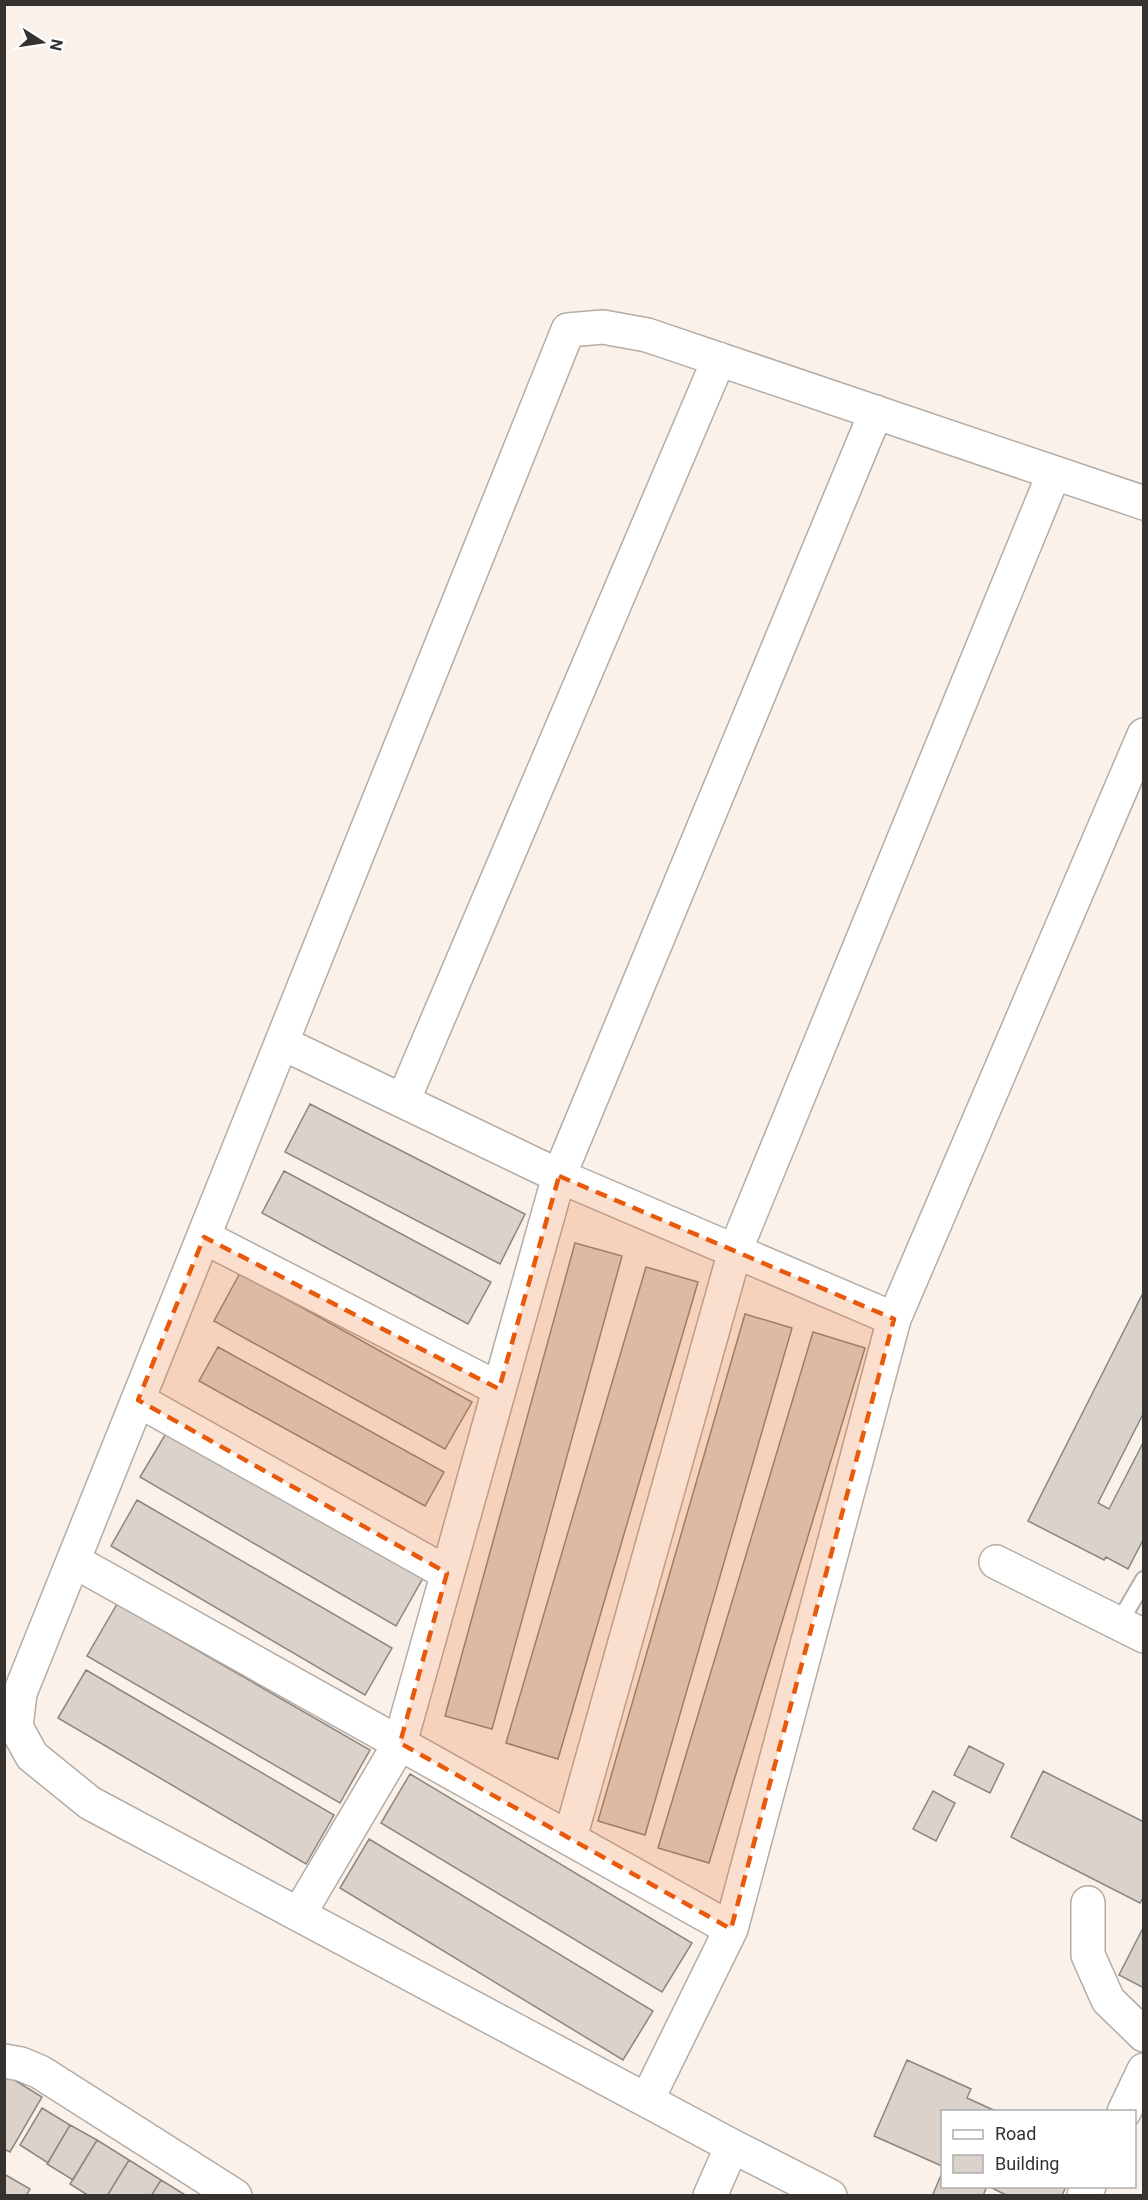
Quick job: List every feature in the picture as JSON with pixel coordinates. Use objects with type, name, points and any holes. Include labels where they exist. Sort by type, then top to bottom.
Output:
[{"type":"street","points":[[830,2196],[732,2146],[90,1803],[32,1756],[16,1727],[20,1693],[568,330],[603,327],[647,335],[1143,503]]},
{"type":"street","points":[[403,1101],[718,359]]},
{"type":"street","points":[[298,1914],[400,1743],[559,1176],[876,412]]},
{"type":"street","points":[[570,1838],[735,1251],[1054,473]]},
{"type":"street","points":[[647,2100],[731,1929],[894,1319],[1143,735]]},
{"type":"street","points":[[282,1043],[559,1176],[894,1319]]},
{"type":"street","points":[[204,1237],[499,1389]]},
{"type":"street","points":[[138,1400],[447,1573]]},
{"type":"street","points":[[74,1561],[731,1929]]},
{"type":"street","points":[[996,1562],[1131,1630]]},
{"type":"street","points":[[1088,1903],[1088,1955],[1108,2000],[1143,2035]]},
{"type":"street","points":[[4,2061],[21,2064],[40,2072],[235,2196]]},
{"type":"street","points":[[1125,2110],[1143,2070]]},
{"type":"street","points":[[710,2196],[732,2146]]},
{"type":"lane","points":[[1131,1630],[1143,1580]]},
{"type":"highlighted area","points":[[559,1176],[894,1319],[731,1929],[400,1743],[447,1573],[138,1400],[204,1237],[499,1389]]},
{"type":"building","points":[[310,1104],[525,1214],[500,1264],[285,1152]]},
{"type":"building","points":[[284,1171],[491,1282],[468,1324],[262,1213]]},
{"type":"building","points":[[575,1243],[622,1256],[492,1729],[445,1716]]},
{"type":"building","points":[[646,1267],[698,1282],[558,1759],[506,1743]]},
{"type":"building","points":[[240,1273],[472,1402],[445,1449],[214,1321]]},
{"type":"building","points":[[1144,1291],[1144,1412],[1098,1503],[1109,1509],[1144,1441],[1144,1538],[1128,1569],[1106,1557],[1104,1560],[1028,1521]]},
{"type":"building","points":[[745,1314],[792,1328],[645,1835],[598,1821]]},
{"type":"building","points":[[813,1332],[865,1348],[709,1863],[658,1848]]},
{"type":"building","points":[[218,1347],[444,1472],[425,1506],[199,1381]]},
{"type":"building","points":[[168,1430],[423,1578],[396,1626],[140,1477]]},
{"type":"building","points":[[137,1500],[392,1648],[365,1695],[111,1546]]},
{"type":"building","points":[[117,1604],[370,1750],[340,1803],[87,1656]]},
{"type":"building","points":[[86,1670],[334,1815],[306,1864],[58,1718]]},
{"type":"building","points":[[969,1746],[1004,1764],[990,1793],[954,1775]]},
{"type":"building","points":[[1043,1771],[1144,1822],[1144,1896],[1140,1903],[1011,1837]]},
{"type":"building","points":[[410,1774],[692,1943],[662,1992],[381,1823]]},
{"type":"building","points":[[933,1791],[955,1803],[936,1841],[913,1829]]},
{"type":"building","points":[[369,1839],[653,2011],[623,2060],[340,1888]]},
{"type":"building","points":[[1144,1926],[1144,1988],[1119,1975]]},
{"type":"building","points":[[907,2060],[971,2089],[967,2098],[994,2110],[941,2110],[941,2166],[874,2136]]},
{"type":"building","points":[[8,2076],[42,2097],[10,2152],[4,2149],[4,2082]]},
{"type":"building","points":[[42,2108],[70,2125],[48,2163],[20,2145]]},
{"type":"building","points":[[70,2125],[97,2140],[73,2180],[47,2164]]},
{"type":"building","points":[[97,2140],[129,2160],[107,2196],[89,2196],[70,2184]]},
{"type":"building","points":[[129,2160],[161,2180],[151,2196],[107,2196]]},
{"type":"building","points":[[4,2174],[30,2189],[26,2196],[4,2196]]},
{"type":"building","points":[[941,2175],[941,2188],[986,2188],[983,2196],[937,2196],[933,2194]]},
{"type":"building","points":[[161,2180],[187,2196],[151,2196]]},
{"type":"building","points":[[992,2188],[1065,2188],[1062,2196],[1008,2196]]}]
